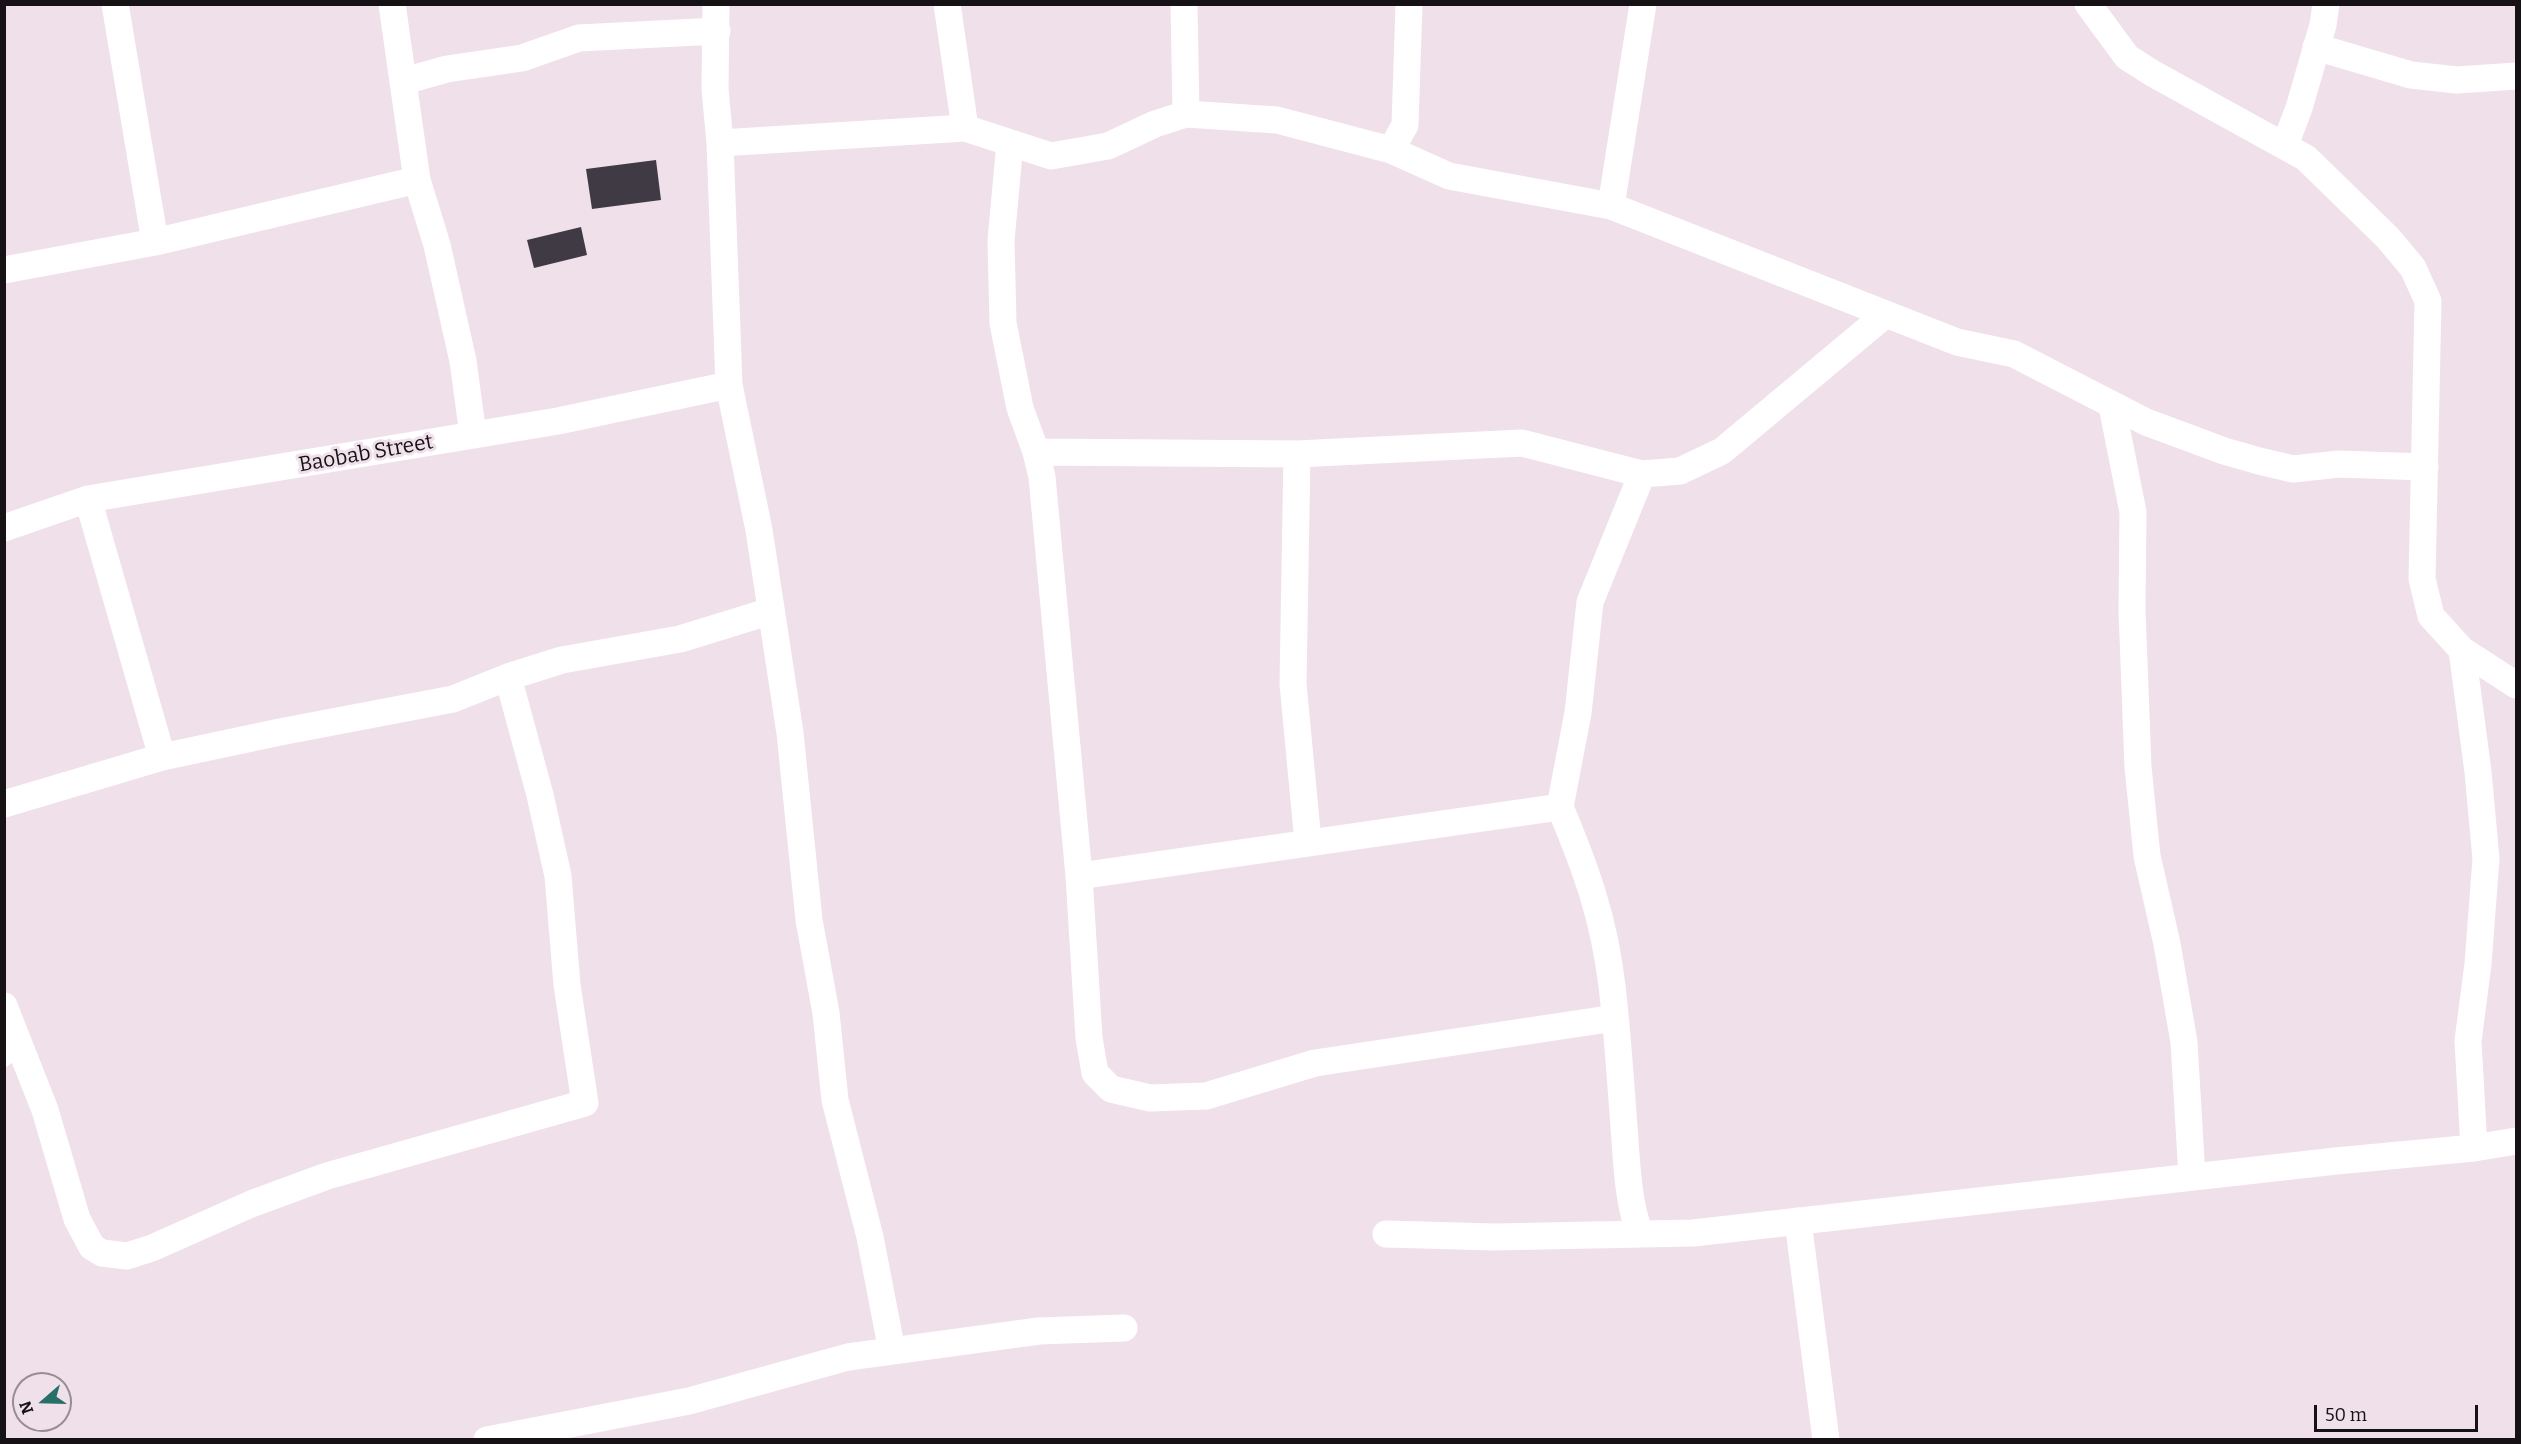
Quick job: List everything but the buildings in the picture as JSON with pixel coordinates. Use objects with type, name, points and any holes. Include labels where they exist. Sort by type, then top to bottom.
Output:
[{"type":"street","points":[[114,4],[155,242]]},
{"type":"street","points":[[392,4],[417,180],[437,245],[463,361],[473,435]]},
{"type":"street","points":[[716,4],[715,89],[720,142],[729,385],[759,530],[790,733],[809,920],[826,1012],[835,1100],[870,1237],[892,1351]]},
{"type":"street","points":[[947,4],[964,128]]},
{"type":"street","points":[[1184,4],[1186,114]]},
{"type":"street","points":[[1391,150],[1405,125],[1408,4]]},
{"type":"street","points":[[1611,206],[1642,4]]},
{"type":"street","points":[[2088,4],[2127,57],[2306,158],[2388,238],[2413,268],[2428,301],[2422,579],[2431,616],[2462,650],[2517,685]]},
{"type":"street","points":[[2284,145],[2299,108],[2323,25],[2326,4]]},
{"type":"street","points":[[404,81],[447,69],[522,58],[579,38],[717,31]]},
{"type":"street","points":[[2316,47],[2411,75],[2457,80],[2517,76]]},
{"type":"street","points":[[720,142],[964,128],[1051,156],[1108,146],[1155,124],[1186,114],[1277,120],[1391,150],[1449,176],[1611,206],[1957,342],[2014,354],[2112,406],[2162,429],[2224,452],[2293,469],[2339,464],[2425,467]]},
{"type":"street","points":[[1010,143],[1001,240],[1003,323],[1020,408],[1036,452],[1042,477],[1079,876],[1089,1038],[1095,1073],[1111,1089],[1150,1098],[1206,1096],[1315,1063],[1615,1018]]},
{"type":"street","points":[[4,270],[155,242],[417,180]]},
{"type":"street","points":[[1036,452],[1297,454],[1522,442],[1642,474],[1680,471],[1722,451],[1886,314]]},
{"type":"street","name":"Baobab Street","points":[[4,528],[88,499],[558,421],[729,385]]},
{"type":"street","points":[[2112,406],[2133,512],[2132,621],[2138,767],[2146,845],[2184,1042],[2192,1177]]},
{"type":"street","points":[[1297,454],[1293,684],[1308,842]]},
{"type":"street","points":[[1640,1234],[1634,1219],[1627,1162],[1615,1018],[1602,923],[1588,875],[1560,807],[1578,713],[1590,602],[1642,474]]},
{"type":"street","points":[[88,499],[162,757]]},
{"type":"street","points":[[4,804],[162,757],[453,699],[508,676],[562,660],[680,639],[771,611]]},
{"type":"street","points":[[2462,650],[2478,772],[2486,859],[2469,1041],[2474,1148]]},
{"type":"street","points":[[4,1006],[12,1054],[52,1131],[77,1219],[92,1247],[102,1253],[127,1256],[144,1251],[251,1204],[327,1176],[585,1103],[567,985],[558,876],[540,795],[508,676]]},
{"type":"street","points":[[1079,876],[1560,807]]},
{"type":"street","points":[[1386,1234],[1494,1237],[1693,1233],[2474,1148],[2517,1141]]},
{"type":"street","points":[[1798,1221],[1826,1440]]},
{"type":"street","points":[[487,1440],[689,1401],[750,1386],[797,1370],[848,1357],[1040,1331],[1124,1328]]}]
